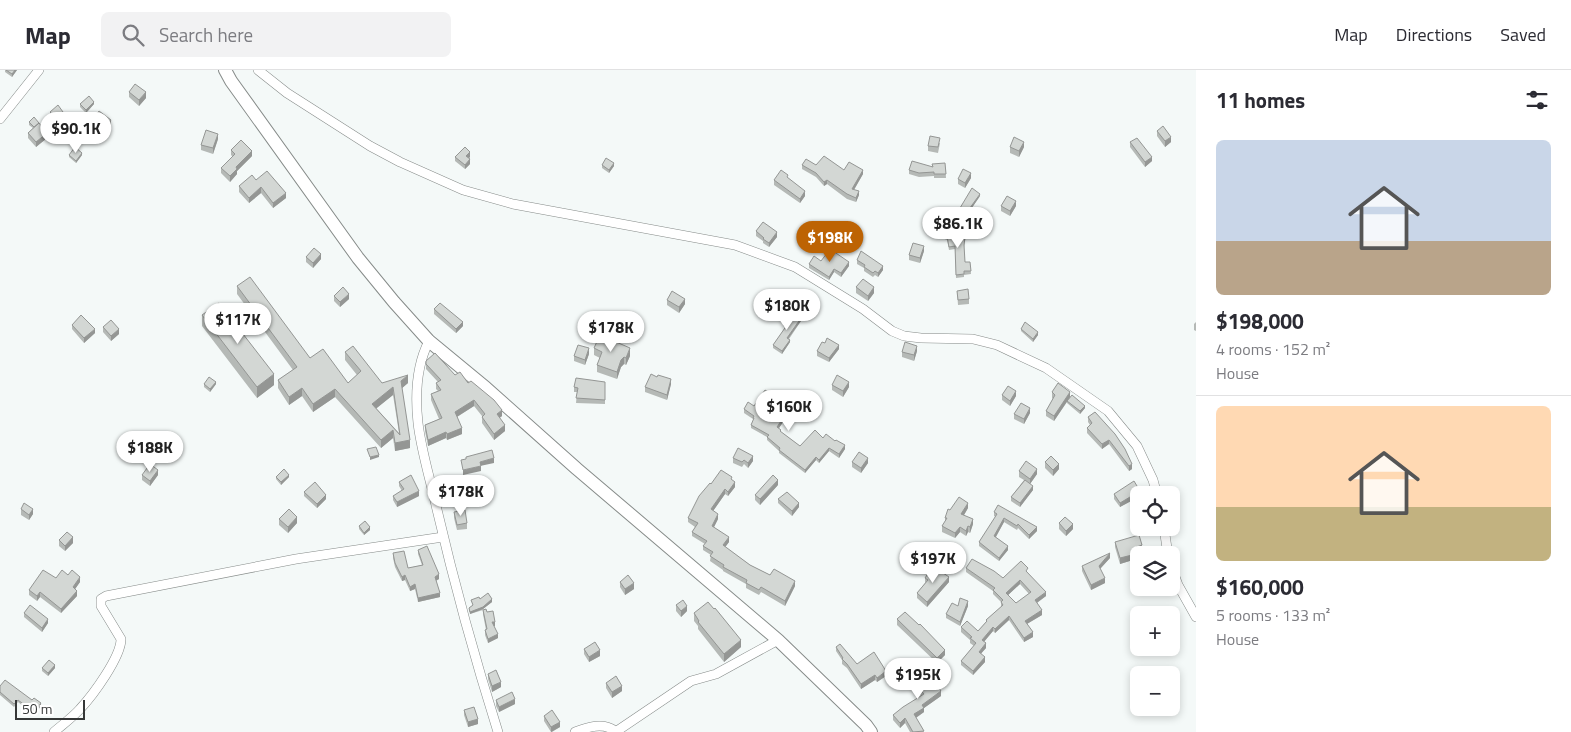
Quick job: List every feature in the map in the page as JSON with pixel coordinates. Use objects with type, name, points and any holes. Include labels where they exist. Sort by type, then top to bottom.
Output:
[{"type":"main road","points":[[225,70],[358,258],[428,341],[486,388],[584,475],[778,640],[871,732]]},
{"type":"street","points":[[0,119],[38,70]]},
{"type":"street","points":[[258,70],[287,93],[370,146],[440,181],[463,190],[513,204],[735,244],[796,267],[904,336],[973,339],[997,345],[1038,364],[1108,412],[1137,446],[1155,486]]},
{"type":"street","points":[[428,341],[422,355],[418,373],[418,422],[424,457],[443,537],[498,732]]},
{"type":"street","points":[[54,732],[80,710],[119,652],[121,639],[101,606],[101,599],[106,596],[296,559],[443,537]]},
{"type":"street","points":[[1180,589],[1196,617]]},
{"type":"street","points":[[575,732],[602,726],[609,726],[617,731],[692,681],[716,674],[778,640]]},
{"type":"building","points":[[6,70],[15,70],[12,74]]},
{"type":"building","points":[[135,84],[146,92],[139,100],[129,92]]},
{"type":"building","points":[[89,96],[94,102],[86,110],[80,104]]},
{"type":"building","points":[[58,105],[63,112],[56,118],[50,112]]},
{"type":"building","points":[[99,111],[111,120],[103,131],[90,123]]},
{"type":"building","points":[[34,117],[39,123],[34,127],[29,122]]},
{"type":"building","points":[[39,123],[47,133],[36,142],[28,133]]},
{"type":"building","points":[[1163,126],[1171,137],[1165,141],[1157,131]]},
{"type":"building","points":[[206,130],[218,134],[213,148],[201,145]]},
{"type":"building","points":[[930,136],[940,138],[938,147],[928,146]]},
{"type":"building","points":[[1014,137],[1024,142],[1019,151],[1010,147]]},
{"type":"building","points":[[1137,138],[1152,157],[1145,162],[1130,142]]},
{"type":"building","points":[[241,140],[252,151],[230,176],[221,168],[235,154],[231,150]]},
{"type":"building","points":[[75,147],[82,153],[76,161],[69,155]]},
{"type":"building","points":[[465,147],[470,152],[466,156],[470,159],[465,165],[455,157]]},
{"type":"building","points":[[824,156],[844,170],[849,162],[863,170],[852,189],[859,191],[856,198],[827,180],[824,182],[816,173],[802,165],[806,159],[816,165]]},
{"type":"building","points":[[606,158],[614,163],[609,170],[602,165]]},
{"type":"building","points":[[912,161],[933,167],[932,164],[945,163],[946,174],[934,174],[934,172],[919,173],[909,170]]},
{"type":"building","points":[[963,169],[971,173],[965,183],[958,179]]},
{"type":"building","points":[[781,170],[805,191],[800,199],[774,180]]},
{"type":"building","points":[[267,171],[286,193],[273,203],[261,187],[249,198],[239,186],[252,175],[256,180]]},
{"type":"building","points":[[972,188],[980,194],[967,212],[960,208]]},
{"type":"building","points":[[1007,196],[1016,201],[1010,211],[1001,206]]},
{"type":"building","points":[[763,222],[777,232],[769,243],[756,231]]},
{"type":"building","points":[[943,229],[966,230],[964,245],[965,262],[970,262],[971,271],[964,271],[964,274],[956,275],[955,246],[949,247],[947,236],[942,235]]},
{"type":"building","points":[[913,243],[924,246],[920,258],[909,255]]},
{"type":"building","points":[[314,248],[321,254],[313,263],[306,257]]},
{"type":"building","points":[[830,249],[849,262],[841,273],[834,269],[829,277],[809,264],[814,256],[821,261]]},
{"type":"building","points":[[861,251],[883,266],[878,273],[875,271],[873,273],[857,260]]},
{"type":"building","points":[[250,277],[310,358],[323,349],[348,383],[361,371],[345,352],[353,346],[382,383],[408,375],[401,381],[410,440],[395,443],[393,430],[381,440],[335,389],[313,404],[302,388],[289,397],[278,380],[297,367],[237,286]],"holes":[[[393,387],[400,435],[372,404]]]},
{"type":"building","points":[[863,279],[874,287],[868,296],[856,287]]},
{"type":"building","points":[[343,287],[349,294],[340,302],[334,296]]},
{"type":"building","points":[[968,289],[969,299],[958,300],[957,291]]},
{"type":"building","points":[[672,291],[685,299],[679,307],[667,300]]},
{"type":"building","points":[[219,303],[274,374],[257,387],[202,315]]},
{"type":"building","points":[[440,303],[463,322],[456,329],[434,309]]},
{"type":"building","points":[[791,311],[801,318],[787,338],[790,340],[782,351],[773,345],[787,325],[783,323]]},
{"type":"building","points":[[81,315],[95,329],[84,338],[72,325]]},
{"type":"building","points":[[111,320],[119,329],[111,336],[103,327]]},
{"type":"building","points":[[1025,322],[1038,332],[1033,339],[1021,329]]},
{"type":"building","points":[[600,335],[630,348],[626,358],[624,357],[621,360],[617,372],[597,365],[602,352],[594,348]]},
{"type":"building","points":[[827,338],[839,345],[829,358],[817,351],[822,342],[825,343]]},
{"type":"building","points":[[905,342],[917,346],[914,355],[902,352]]},
{"type":"building","points":[[578,345],[589,348],[585,360],[574,356]]},
{"type":"building","points":[[435,353],[455,375],[460,372],[468,383],[471,381],[494,400],[502,410],[497,414],[505,425],[494,434],[482,417],[485,414],[474,400],[455,412],[462,428],[447,434],[446,432],[428,440],[425,425],[442,418],[431,394],[441,390],[436,383],[441,380],[426,364],[426,361]]},
{"type":"building","points":[[651,374],[671,379],[667,395],[645,387]]},
{"type":"building","points":[[837,375],[849,382],[843,391],[832,385]]},
{"type":"building","points":[[209,377],[216,382],[210,389],[204,384]]},
{"type":"building","points":[[576,378],[605,382],[605,400],[576,398],[578,388],[574,387]]},
{"type":"building","points":[[1058,383],[1070,392],[1054,416],[1046,411],[1055,395],[1052,392]]},
{"type":"building","points":[[1008,386],[1016,391],[1010,401],[1002,395]]},
{"type":"building","points":[[765,390],[789,406],[777,427],[780,431],[800,446],[815,430],[823,438],[826,434],[835,441],[845,445],[839,454],[829,448],[819,460],[816,457],[805,470],[779,450],[780,448],[767,437],[769,435],[751,425],[754,416],[744,409],[748,402],[754,406]]},
{"type":"building","points":[[1072,395],[1085,406],[1080,411],[1067,401]]},
{"type":"building","points":[[1021,403],[1030,408],[1024,419],[1014,414]]},
{"type":"building","points":[[1095,412],[1115,434],[1132,464],[1129,466],[1109,440],[1102,444],[1087,428],[1092,423],[1088,417]]},
{"type":"building","points":[[376,447],[379,455],[370,457],[367,449]]},
{"type":"building","points":[[738,448],[753,456],[748,463],[744,460],[742,462],[733,458]]},
{"type":"building","points":[[492,450],[494,458],[480,462],[481,466],[463,470],[461,460]]},
{"type":"building","points":[[859,452],[868,458],[861,468],[852,462]]},
{"type":"building","points":[[1051,456],[1059,464],[1053,470],[1045,462]]},
{"type":"building","points":[[1026,461],[1037,469],[1030,479],[1019,471]]},
{"type":"building","points":[[150,464],[158,470],[150,481],[142,475]]},
{"type":"building","points":[[284,469],[289,475],[281,482],[276,477]]},
{"type":"building","points":[[721,470],[732,477],[731,479],[735,482],[728,492],[725,489],[711,509],[718,514],[712,526],[729,537],[723,545],[750,565],[770,575],[774,569],[795,581],[785,601],[761,587],[759,590],[746,583],[747,580],[723,567],[724,565],[710,556],[713,552],[703,546],[707,541],[692,532],[698,523],[688,518],[699,496]]},
{"type":"building","points":[[411,475],[419,491],[397,502],[393,496],[404,489],[399,482]]},
{"type":"building","points":[[773,475],[778,480],[760,499],[755,495]]},
{"type":"building","points":[[453,476],[457,483],[442,491],[439,484]]},
{"type":"building","points":[[1025,480],[1033,486],[1020,503],[1011,497]]},
{"type":"building","points":[[1134,481],[1137,486],[1130,486],[1130,497],[1120,503],[1114,494]]},
{"type":"building","points":[[315,482],[326,495],[317,504],[304,492]]},
{"type":"building","points":[[787,492],[799,503],[792,511],[778,499]]},
{"type":"building","points":[[959,497],[968,503],[961,514],[973,519],[966,531],[960,527],[955,533],[942,526],[947,518],[945,518],[948,509],[950,510]]},
{"type":"building","points":[[24,503],[33,509],[29,515],[21,509]]},
{"type":"building","points":[[998,505],[1037,527],[1029,535],[1018,524],[1017,526],[1004,518],[994,536],[1008,546],[999,558],[979,542],[997,514],[994,512]]},
{"type":"building","points":[[289,509],[297,517],[288,527],[279,519]]},
{"type":"building","points":[[465,510],[467,523],[457,525],[454,512]]},
{"type":"building","points":[[1065,517],[1073,524],[1066,531],[1059,523]]},
{"type":"building","points":[[365,521],[370,527],[364,533],[359,526]]},
{"type":"building","points":[[67,532],[73,537],[65,546],[59,540]]},
{"type":"building","points":[[1139,536],[1142,545],[1130,546],[1130,556],[1120,558],[1115,542]]},
{"type":"building","points":[[427,546],[439,574],[435,577],[440,593],[418,598],[415,584],[410,587],[405,575],[402,577],[395,563],[393,553],[404,551],[408,568],[423,565],[418,550]]},
{"type":"building","points":[[1110,553],[1099,566],[1105,578],[1091,585],[1082,566]]},
{"type":"building","points":[[972,559],[1003,578],[1021,561],[1028,568],[1026,571],[1046,592],[1035,600],[1042,610],[1025,621],[1033,632],[1024,638],[1009,616],[995,629],[993,627],[982,640],[986,643],[979,652],[985,657],[973,671],[961,661],[976,643],[961,627],[967,621],[978,631],[986,620],[1003,605],[1001,602],[1003,600],[993,590],[995,588],[966,568]],"holes":[[[1020,580],[1031,592],[1016,603],[1006,593]]]},
{"type":"building","points":[[933,566],[949,577],[927,602],[917,593],[928,580],[925,578]]},
{"type":"building","points":[[43,570],[56,578],[62,570],[68,575],[72,570],[80,577],[73,587],[77,591],[61,609],[40,592],[37,596],[29,590]]},
{"type":"building","points":[[628,575],[634,583],[625,589],[620,582]]},
{"type":"building","points":[[488,593],[492,599],[483,607],[470,612],[469,608],[473,605],[471,600],[479,597],[480,599]]},
{"type":"building","points":[[960,598],[968,601],[960,622],[946,614],[952,603],[958,606]]},
{"type":"building","points":[[683,600],[687,606],[681,611],[676,605]]},
{"type":"building","points":[[708,602],[741,640],[724,654],[698,622],[694,613]]},
{"type":"building","points":[[30,605],[48,619],[42,628],[24,613]]},
{"type":"building","points":[[486,609],[487,612],[493,611],[495,622],[492,622],[498,634],[488,639],[483,610]]},
{"type":"building","points":[[905,612],[920,624],[945,650],[937,658],[897,619]]},
{"type":"building","points":[[595,642],[600,650],[589,657],[584,649]]},
{"type":"building","points":[[840,644],[857,664],[874,652],[886,671],[877,678],[875,675],[861,684],[842,659],[836,647]]},
{"type":"building","points":[[49,660],[55,665],[48,673],[42,668]]},
{"type":"building","points":[[922,665],[941,691],[922,705],[924,708],[914,714],[924,731],[913,732],[905,718],[900,723],[893,715],[924,694],[911,680],[919,673],[916,669]]},
{"type":"building","points":[[496,670],[501,682],[492,686],[488,674]]},
{"type":"building","points":[[616,676],[622,686],[612,692],[606,683]]},
{"type":"building","points":[[5,680],[32,700],[34,698],[41,703],[34,712],[18,700],[14,704],[0,692],[0,686]]},
{"type":"building","points":[[512,692],[515,699],[499,707],[496,700]]},
{"type":"building","points":[[474,707],[478,719],[468,722],[464,710]]},
{"type":"building","points":[[552,710],[560,722],[551,727],[544,716]]}]
